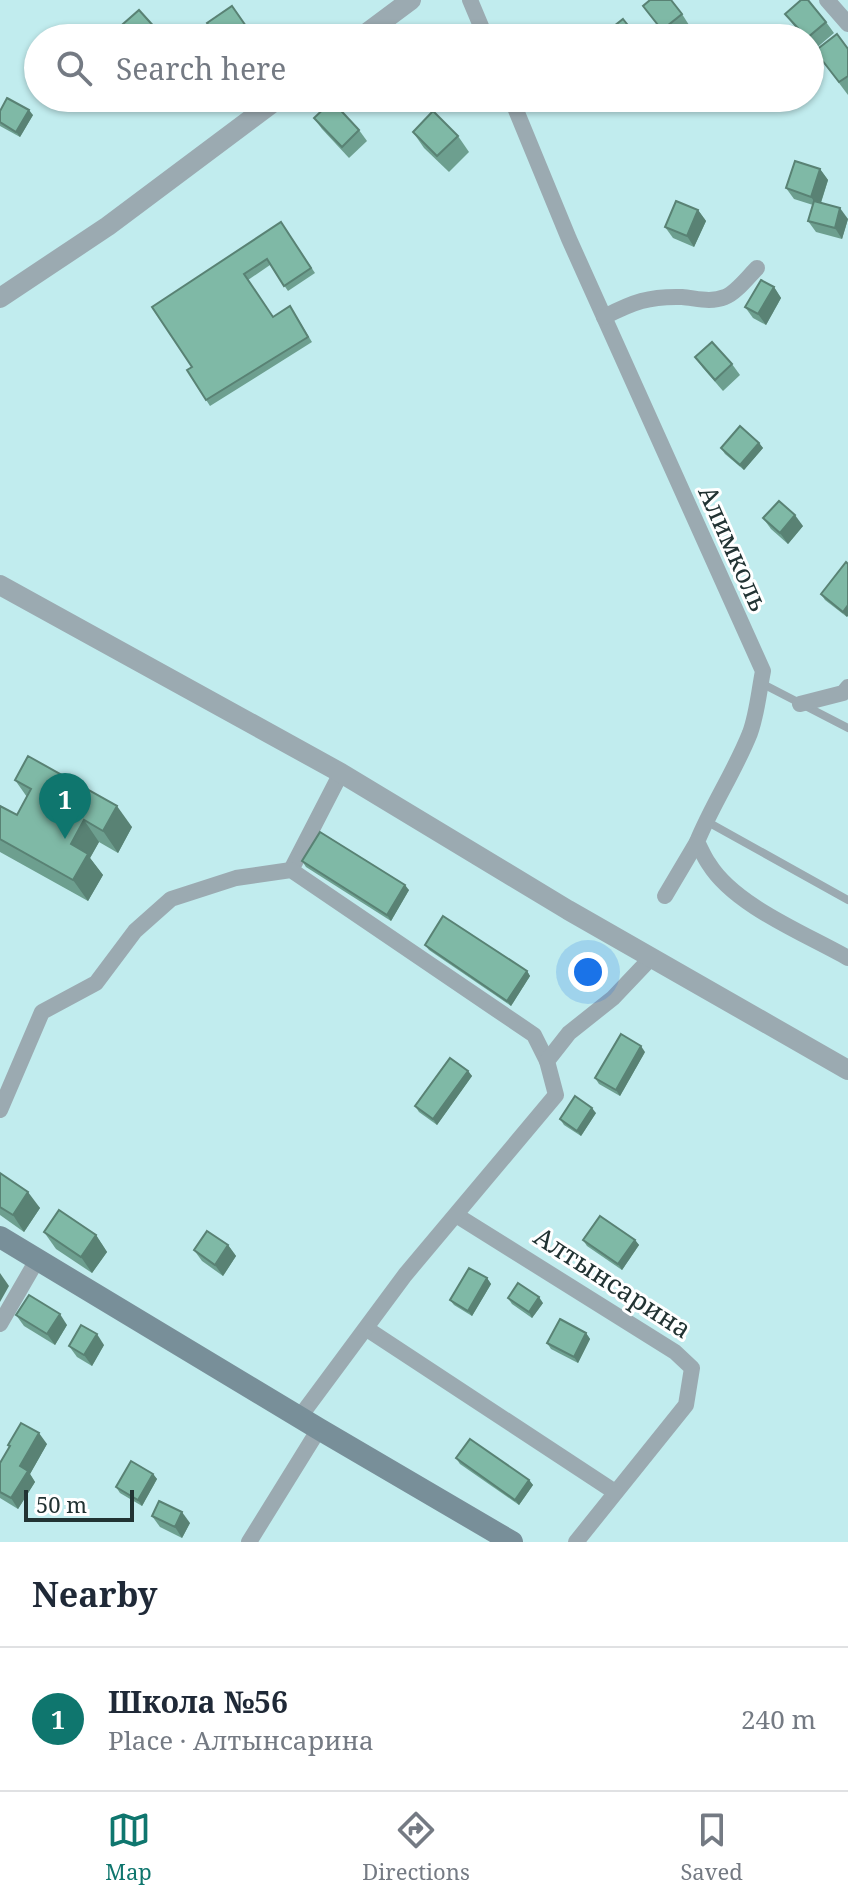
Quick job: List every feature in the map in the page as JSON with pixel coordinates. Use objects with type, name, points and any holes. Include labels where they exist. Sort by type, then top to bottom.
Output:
[{"type":"main road","points":[[0,1237],[309,1424],[512,1542]]},
{"type":"street","points":[[379,24],[411,0]]},
{"type":"street","points":[[470,0],[480,24]]},
{"type":"street","points":[[827,0],[848,24]]},
{"type":"street","points":[[0,298],[108,226],[260,112]]},
{"type":"street","name":"Алимколь","points":[[517,112],[569,239],[763,671],[751,730],[697,842],[665,896]]},
{"type":"street","points":[[604,317],[646,298],[682,297],[711,301],[727,297],[757,268]]},
{"type":"street","points":[[0,585],[341,773],[651,958],[848,1070]]},
{"type":"street","points":[[800,704],[843,693],[848,687]]},
{"type":"street","points":[[291,870],[341,773]]},
{"type":"street","points":[[697,842],[710,867],[740,897],[848,958]]},
{"type":"street","points":[[0,1110],[42,1012],[96,983],[135,931],[171,899],[236,878],[291,870],[534,1035],[547,1061],[556,1095],[405,1275],[367,1329],[309,1424],[249,1542]]},
{"type":"street","points":[[547,1061],[569,1033],[613,998],[651,958]]},
{"type":"street","name":"Алтынсарина","points":[[456,1215],[675,1352],[692,1368],[686,1405],[576,1542]]},
{"type":"street","points":[[0,1324],[37,1260]]},
{"type":"street","points":[[367,1329],[615,1492]]},
{"type":"lane","points":[[760,683],[848,728]]},
{"type":"lane","points":[[706,821],[848,900]]},
{"type":"building","points":[[650,0],[671,0],[682,14],[670,24],[657,24],[643,6]]},
{"type":"building","points":[[801,0],[808,0],[826,22],[794,24],[785,14]]},
{"type":"building","points":[[232,6],[245,24],[208,24]]},
{"type":"building","points":[[139,10],[152,24],[123,24]]},
{"type":"building","points":[[837,34],[848,49],[848,76],[839,82],[824,63],[824,44]]},
{"type":"building","points":[[7,98],[28,112],[16,132],[0,122],[0,111]]},
{"type":"building","points":[[320,112],[342,112],[359,130],[342,147],[314,118]]},
{"type":"building","points":[[434,112],[458,136],[437,156],[413,132]]},
{"type":"building","points":[[795,161],[820,169],[811,197],[786,188]]},
{"type":"building","points":[[676,201],[698,210],[687,236],[665,227]]},
{"type":"building","points":[[814,201],[840,208],[835,228],[808,221]]},
{"type":"building","points":[[281,222],[311,268],[284,286],[267,259],[244,274],[273,317],[290,306],[308,337],[206,400],[187,370],[192,367],[152,307]]},
{"type":"building","points":[[761,280],[774,287],[758,314],[745,307]]},
{"type":"building","points":[[712,342],[732,364],[715,380],[695,357]]},
{"type":"building","points":[[740,426],[759,443],[740,465],[721,448]]},
{"type":"building","points":[[779,501],[795,515],[780,533],[763,518]]},
{"type":"building","points":[[846,562],[848,605],[843,612],[821,594]]},
{"type":"building","points":[[28,756],[117,806],[103,831],[84,820],[71,844],[88,854],[73,880],[0,839],[0,806],[17,815],[31,789],[15,780]]},
{"type":"building","points":[[320,832],[405,885],[387,915],[302,861]]},
{"type":"building","points":[[443,916],[527,971],[507,1001],[425,945]]},
{"type":"building","points":[[621,1034],[641,1046],[616,1090],[595,1078]]},
{"type":"building","points":[[450,1058],[468,1071],[433,1119],[415,1106]]},
{"type":"building","points":[[575,1096],[592,1108],[577,1131],[560,1119]]},
{"type":"building","points":[[0,1173],[28,1192],[13,1215],[0,1207]]},
{"type":"building","points":[[59,1210],[96,1235],[81,1257],[44,1232]]},
{"type":"building","points":[[600,1216],[635,1240],[618,1264],[583,1240]]},
{"type":"building","points":[[207,1231],[228,1245],[215,1265],[194,1250]]},
{"type":"building","points":[[469,1268],[487,1278],[468,1311],[450,1300]]},
{"type":"building","points":[[518,1283],[539,1297],[529,1312],[508,1298]]},
{"type":"building","points":[[29,1295],[60,1314],[47,1334],[16,1315]]},
{"type":"building","points":[[560,1319],[586,1333],[574,1357],[547,1343]]},
{"type":"building","points":[[81,1325],[97,1334],[84,1355],[69,1346]]},
{"type":"building","points":[[21,1423],[39,1433],[20,1466],[28,1471],[11,1498],[0,1492],[0,1463]]},
{"type":"building","points":[[470,1439],[529,1480],[515,1500],[456,1458]]},
{"type":"building","points":[[131,1461],[153,1474],[138,1500],[116,1487]]},
{"type":"building","points":[[159,1501],[182,1512],[175,1527],[152,1516]]},
{"type":"place","name":"Школа №56","points":[[65,839]]}]
